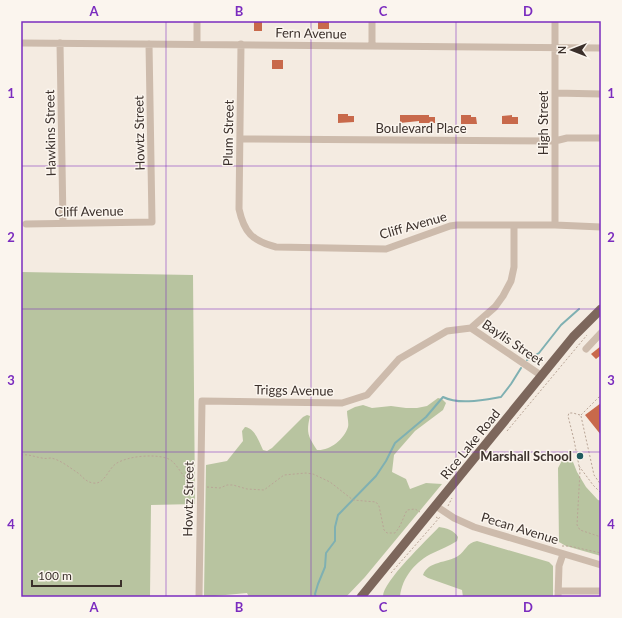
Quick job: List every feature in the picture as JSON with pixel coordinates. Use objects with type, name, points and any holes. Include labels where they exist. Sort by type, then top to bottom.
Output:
[{"type":"main road","name":"Rice Lake Road","points":[[361,597],[573,337],[601,309]]},
{"type":"street","points":[[197,21],[198,43]]},
{"type":"street","points":[[372,21],[372,46]]},
{"type":"street","name":"High Street","points":[[555,21],[556,226]]},
{"type":"street","name":"Fern Avenue","points":[[21,43],[198,43],[601,48]]},
{"type":"street","name":"Hawkins Street","points":[[60,43],[63,223]]},
{"type":"street","name":"Howtz Street","points":[[149,44],[152,222]]},
{"type":"street","name":"Plum Street","points":[[241,44],[239,209],[242,222]]},
{"type":"street","points":[[555,93],[601,94]]},
{"type":"street","name":"Boulevard Place","points":[[240,139],[555,141],[567,138],[601,138]]},
{"type":"street","name":"Cliff Avenue","points":[[26,224],[152,222]]},
{"type":"street","name":"Cliff Avenue","points":[[242,222],[249,235],[257,241],[276,247],[386,249],[450,226],[601,227]]},
{"type":"street","points":[[471,328],[495,307],[511,281],[514,267],[514,226]]},
{"type":"street","name":"Baylis Street","points":[[471,328],[542,376]]},
{"type":"street","name":"Triggs Avenue","points":[[202,401],[342,403],[367,395],[398,359],[447,331],[471,328]]},
{"type":"street","points":[[586,349],[601,333]]},
{"type":"street","name":"Howtz Street","points":[[198,597],[202,401]]},
{"type":"street","name":"Pecan Avenue","points":[[436,506],[454,518],[474,527],[601,564]]},
{"type":"street","points":[[560,553],[558,594],[601,591]]},
{"type":"path","points":[[507,431],[590,331]]},
{"type":"path","points":[[580,415],[601,395]]},
{"type":"path","points":[[580,415],[569,413],[568,416],[579,466],[576,525],[580,530],[601,537]]},
{"type":"path","points":[[580,415],[594,475],[601,485]]},
{"type":"path","points":[[21,454],[57,460],[79,474],[88,482],[94,484],[103,480],[113,466],[118,462],[143,456],[173,460],[184,476],[192,483],[201,486],[220,488],[227,485],[233,485],[247,489],[264,490],[284,475],[306,473],[313,474],[336,486],[353,500],[376,502],[379,506],[384,530],[390,534],[395,533],[400,526],[407,510],[415,509],[421,512]]},
{"type":"path","points":[[579,466],[601,493]]},
{"type":"path","points":[[450,503],[452,498]]},
{"type":"path","points":[[390,574],[439,519]]},
{"type":"path","points":[[560,553],[559,547],[569,546],[601,553]]},
{"type":"green space","points":[[21,272],[193,275],[195,504],[151,505],[150,597],[21,597]]},
{"type":"green space","points":[[438,398],[442,399],[446,403],[443,410],[415,431],[394,455],[392,472],[406,479],[410,489],[426,483],[442,484],[365,577],[346,597],[249,597],[247,593],[204,597],[206,465],[227,461],[243,441],[242,431],[245,427],[254,433],[263,450],[267,451],[307,415],[310,416],[308,431],[310,438],[317,450],[322,450],[331,447],[340,440],[348,427],[347,411],[355,407],[363,405],[372,408],[391,406],[417,408],[427,406]]},
{"type":"green space","points":[[565,455],[573,462],[586,487],[598,500],[601,501],[601,556],[566,546],[559,542],[558,468]]},
{"type":"green space","points":[[439,527],[452,531],[458,537],[457,541],[421,560],[407,576],[401,590],[400,597],[383,597],[385,590],[397,572]]},
{"type":"green space","points":[[477,541],[549,562],[553,566],[553,597],[463,597],[462,590],[423,575],[425,570],[429,567],[458,556],[468,545]]},
{"type":"building","points":[[254,21],[262,21],[262,31],[254,31]]},
{"type":"building","points":[[318,21],[329,21],[329,29],[318,29]]},
{"type":"building","points":[[272,60],[283,60],[283,69],[272,69]]},
{"type":"building","points":[[338,114],[348,114],[348,116],[354,116],[354,122],[338,123]]},
{"type":"building","points":[[400,115],[429,115],[429,117],[435,117],[435,123],[419,123],[419,121],[400,123]]},
{"type":"building","points":[[461,115],[471,115],[471,117],[476,117],[477,124],[461,124]]},
{"type":"building","points":[[512,115],[512,117],[518,117],[518,124],[502,124],[502,116]]},
{"type":"building","points":[[601,346],[601,355],[596,359],[591,354]]},
{"type":"building","name":"Marshall School","points":[[601,403],[601,435],[585,415]]},
{"type":"waterway","points":[[527,360],[539,353],[561,325],[579,309]]},
{"type":"waterway","points":[[316,597],[315,594],[325,567],[326,553],[335,541],[335,527],[338,515],[376,476],[395,443],[426,417],[443,397],[456,401],[501,397],[521,368]]},
{"type":"place","name":"Marshall School","points":[[580,456]]}]
